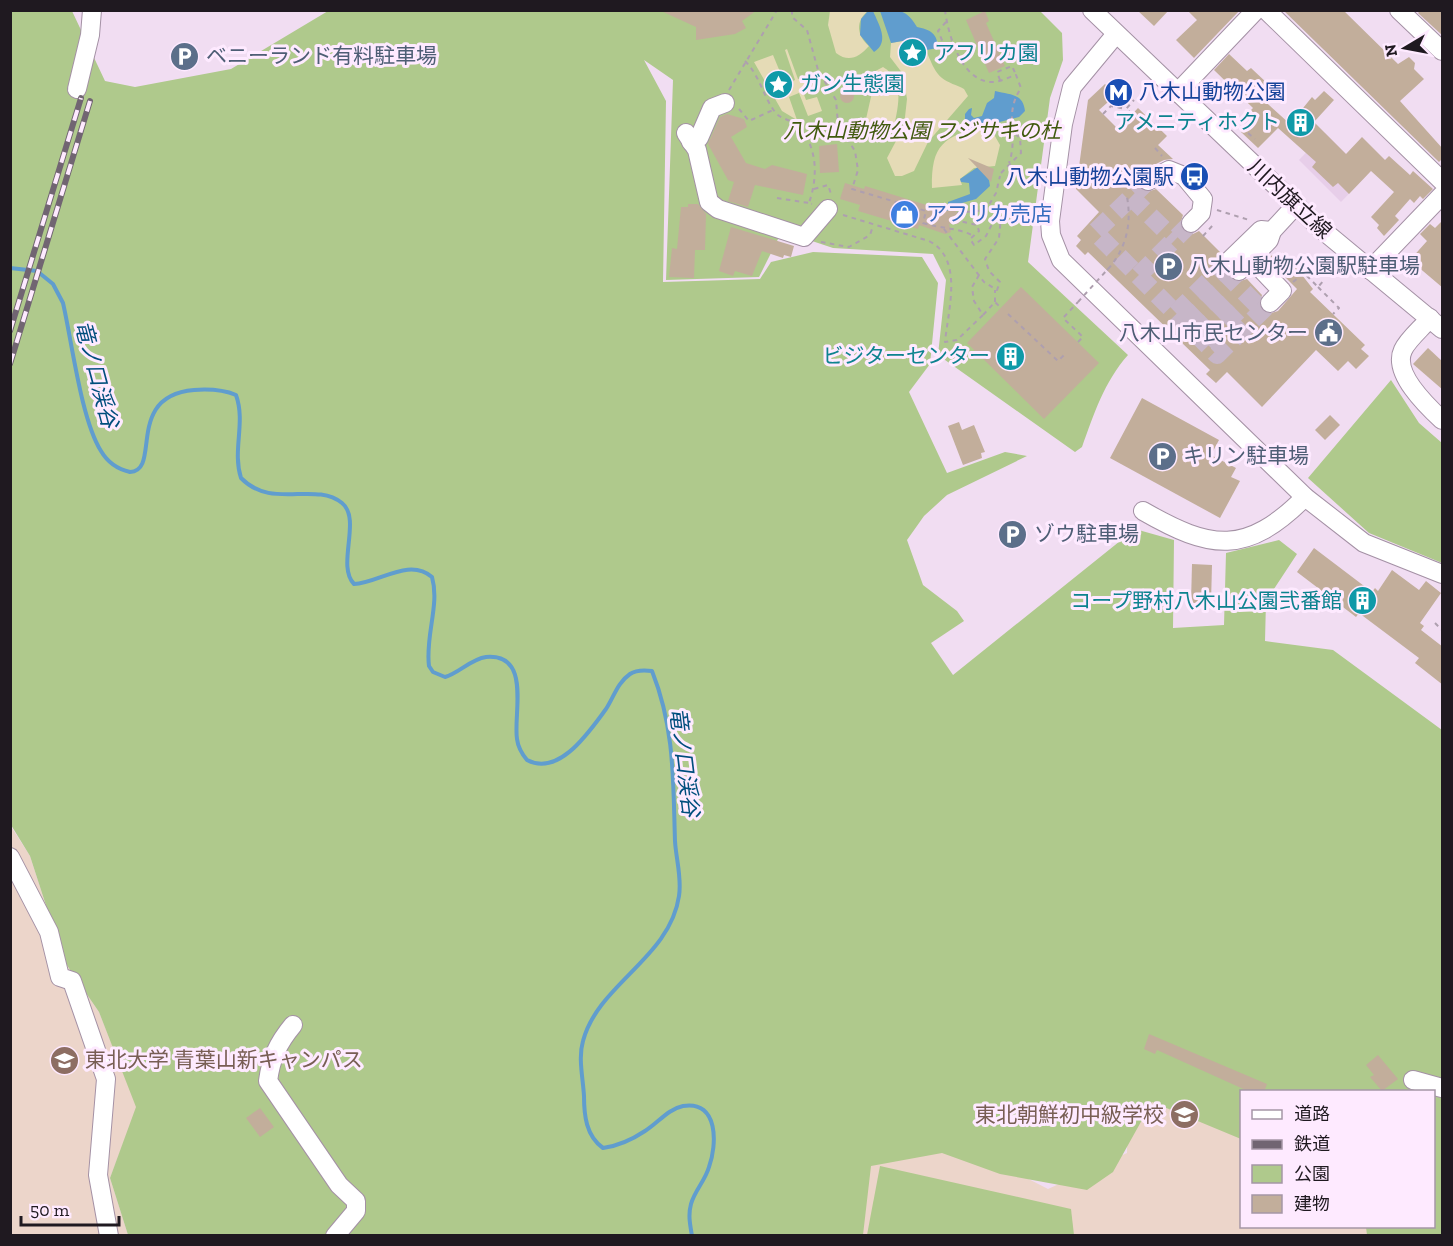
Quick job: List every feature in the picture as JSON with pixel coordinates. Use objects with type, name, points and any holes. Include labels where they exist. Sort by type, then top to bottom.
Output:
[{"type":"street","points":[[77,90],[90,35],[92,10]]},
{"type":"street","name":"川内旗立線","points":[[1092,10],[1296,205],[1436,324]]},
{"type":"street","points":[[1177,93],[1256,10]]},
{"type":"street","points":[[1266,10],[1443,181]]},
{"type":"street","points":[[1399,10],[1443,51]]},
{"type":"street","points":[[1116,34],[1081,75],[1067,102],[1050,221],[1055,249],[1068,270],[1305,497],[1364,543],[1443,574]]},
{"type":"street","points":[[725,103],[712,108],[699,138],[688,137],[699,156],[710,202],[718,209],[804,237],[828,209]]},
{"type":"street","points":[[1148,181],[1169,170],[1184,176],[1203,199],[1201,213],[1191,223]]},
{"type":"street","points":[[1252,274],[1272,231],[1296,205]]},
{"type":"street","points":[[1370,270],[1439,205]]},
{"type":"street","points":[[1436,324],[1402,351],[1401,362],[1404,373],[1423,403],[1443,420]]},
{"type":"street","points":[[1143,511],[1197,538],[1214,541],[1242,540],[1270,529],[1305,497]]},
{"type":"street","points":[[10,857],[49,932],[60,977],[72,981],[106,1078],[98,1175],[109,1236]]},
{"type":"street","points":[[293,1025],[278,1043],[270,1064],[268,1081],[339,1185],[356,1201],[356,1211],[335,1236]]},
{"type":"street","points":[[1413,1080],[1443,1088]]},
{"type":"path","points":[[725,103],[729,90],[745,61],[777,10]]},
{"type":"path","points":[[792,10],[792,17],[807,30],[818,70],[836,100],[838,124],[855,151],[858,162],[852,189],[926,211],[923,223],[944,229],[961,229],[974,236]]},
{"type":"path","points":[[945,10],[946,21],[971,74],[980,80],[994,82],[1016,75]]},
{"type":"path","points":[[946,21],[938,31],[945,47],[958,50]]},
{"type":"path","points":[[745,61],[762,84],[773,110],[780,118],[797,124],[814,148],[814,189],[809,203]]},
{"type":"path","points":[[1000,80],[997,72],[1002,68],[1012,66],[1020,88],[1010,120],[1013,132],[1009,163]]},
{"type":"path","points":[[836,100],[841,99]]},
{"type":"path","points":[[1126,108],[1134,100]]},
{"type":"path","points":[[1103,114],[1111,106],[1126,108],[1132,114]]},
{"type":"path","points":[[749,121],[773,110]]},
{"type":"path","points":[[1013,132],[1024,128]]},
{"type":"path","points":[[957,213],[986,210],[996,193],[1001,174],[1009,163],[1019,157],[1023,148],[1020,138],[1013,132]]},
{"type":"path","points":[[1248,133],[1255,140]]},
{"type":"path","points":[[1078,342],[1083,337],[1063,318],[1121,252],[1129,222],[1127,197]]},
{"type":"path","points":[[777,198],[809,203],[840,213],[846,218],[937,245],[947,257],[952,274],[945,342],[957,340],[984,315],[995,302],[995,290],[963,257],[944,229]]},
{"type":"path","points":[[959,221],[977,225],[979,231],[970,239],[974,245],[986,236],[996,216],[1001,217],[999,238],[985,259],[989,271],[1000,282],[999,288],[995,290]]},
{"type":"path","points":[[804,237],[831,246],[849,247],[870,235],[873,225]]},
{"type":"path","points":[[1291,284],[1304,273],[1338,308],[1333,314]]},
{"type":"path","points":[[979,275],[974,280],[972,293],[984,315]]},
{"type":"path","points":[[1318,287],[1325,279]]},
{"type":"path","points":[[995,302],[1001,308]]},
{"type":"path","points":[[1008,314],[1058,361],[1066,353]]},
{"type":"path","points":[[1435,623],[1443,630]]},
{"type":"shaded area","points":[[1325,133],[1367,175],[1341,202],[1299,160]]},
{"type":"shaded area","name":"東北大学 青葉山新キャンパス","points":[[10,825],[30,856],[64,961],[99,1012],[137,1107],[110,1178],[128,1235],[11,1235]]},
{"type":"shaded area","name":"東北朝鮮初中級学校","points":[[1130,1012],[1240,1091],[1240,1228],[1425,1228],[1430,1236],[850,1236],[858,1141],[949,1138],[1048,1189],[1127,1153]]},
{"type":"green space","name":"八木山動物公園 フジサキの杜","points":[[11,11],[72,11],[105,81],[135,87],[231,69],[328,11],[1040,11],[1062,33],[1063,60],[1050,98],[1028,262],[1128,355],[1106,387],[1082,447],[1075,452],[938,355],[946,280],[933,254],[833,248],[782,231],[759,277],[666,280],[673,80],[644,60],[666,101],[663,282],[760,279],[771,262],[813,252],[922,257],[938,283],[930,364],[909,392],[947,473],[1005,452],[1027,456],[947,495],[924,516],[907,540],[923,585],[957,611],[964,621],[931,643],[953,675],[1135,529],[1174,540],[1173,628],[1224,625],[1226,553],[1279,540],[1297,554],[1266,601],[1265,641],[1333,650],[1442,730],[1442,1235],[1367,1235],[1366,1228],[1435,1228],[1435,1090],[1240,1090],[1240,1139],[1152,1102],[1113,1172],[1087,1190],[1000,1174],[942,1153],[871,1166],[863,1235],[128,1235],[110,1178],[136,1107],[99,1012],[64,961],[30,856],[11,825]]},
{"type":"green space","points":[[1391,380],[1419,423],[1442,443],[1442,563],[1369,533],[1308,478]]},
{"type":"green space","points":[[880,1166],[1071,1209],[1074,1235],[867,1235]]},
{"type":"sand","points":[[830,11],[868,11],[861,19],[859,28],[862,38],[869,46],[850,58],[836,53],[828,25]]},
{"type":"sand","points":[[914,39],[924,47],[937,73],[944,80],[964,89],[968,96],[928,142],[914,171],[895,176],[887,158],[904,126],[907,99],[903,74],[890,57],[891,43]]},
{"type":"sand","points":[[787,49],[798,79],[809,75],[814,88],[803,92],[806,100],[817,97],[822,111],[808,116],[799,93],[789,97],[797,120],[782,111],[754,62],[773,55],[785,84],[795,80],[785,50]]},
{"type":"sand","points":[[883,67],[895,80],[898,88],[898,105],[893,132],[885,138],[872,140],[866,119],[873,88],[870,74]]},
{"type":"sand","points":[[983,126],[992,131],[1000,145],[995,166],[974,168],[960,179],[962,185],[932,188],[934,161],[942,145],[958,134]]},
{"type":"water","points":[[868,11],[873,11],[882,33],[879,48],[874,52],[860,35],[861,19]]},
{"type":"water","points":[[880,11],[898,11],[906,14],[917,27],[935,36],[937,48],[927,50],[914,39],[891,43]]},
{"type":"water","points":[[995,91],[1019,98],[1025,111],[1019,117],[965,131],[965,114],[972,108],[971,115],[974,118],[982,116],[987,103],[994,98]]},
{"type":"water","points":[[978,167],[989,180],[990,186],[976,199],[962,203],[957,209],[946,211],[938,208],[940,204],[948,204],[948,202],[970,194],[969,183],[961,182],[960,179]]},
{"type":"building","points":[[659,10],[757,10],[742,21],[746,28],[735,34],[696,40],[696,27]]},
{"type":"building","points":[[1137,10],[1169,10],[1154,26]]},
{"type":"building","points":[[1187,10],[1240,10],[1194,58],[1176,40],[1197,20]]},
{"type":"building","points":[[1283,10],[1343,10],[1398,64],[1409,57],[1415,63],[1414,69],[1424,79],[1400,101],[1443,149],[1443,158],[1439,162]]},
{"type":"building","points":[[1421,10],[1443,10],[1443,36],[1418,13]]},
{"type":"building","points":[[985,11],[989,21],[986,23],[1005,66],[989,73],[966,20]]},
{"type":"building","points":[[1229,54],[1247,71],[1251,68],[1268,84],[1258,95],[1290,124],[1312,97],[1315,100],[1324,91],[1334,100],[1314,122],[1346,154],[1362,137],[1385,160],[1389,156],[1410,175],[1413,171],[1433,189],[1423,199],[1420,196],[1414,203],[1410,199],[1395,216],[1399,220],[1384,236],[1377,228],[1379,225],[1371,217],[1394,192],[1371,171],[1349,194],[1338,183],[1333,187],[1312,167],[1316,162],[1278,128],[1258,148],[1241,132],[1254,119],[1248,113],[1253,108],[1214,70]]},
{"type":"building","points":[[1105,84],[1116,95],[1099,110],[1118,129],[1138,108],[1167,136],[1158,145],[1173,159],[1164,160],[1142,171],[1137,180],[1138,187],[1147,192],[1156,189],[1183,215],[1180,225],[1184,231],[1193,234],[1199,231],[1221,253],[1218,264],[1228,272],[1231,279],[1237,282],[1247,279],[1262,295],[1259,306],[1268,314],[1278,311],[1297,289],[1268,260],[1272,255],[1276,259],[1284,252],[1313,289],[1310,292],[1365,345],[1361,349],[1369,356],[1356,369],[1348,361],[1338,371],[1316,350],[1262,407],[1227,372],[1216,383],[1206,374],[1210,370],[1088,252],[1085,255],[1076,246],[1081,240],[1077,236],[1099,212],[1076,189],[1088,100]]},
{"type":"building","points":[[844,89],[850,89],[854,96],[850,103],[844,103],[840,99],[840,93]]},
{"type":"building","points":[[727,114],[744,119],[747,127],[731,137],[746,163],[765,169],[772,165],[807,174],[803,195],[755,185],[748,207],[728,201],[734,182],[728,180],[708,144],[720,117]]},
{"type":"building","points":[[837,144],[839,172],[820,173],[819,146]]},
{"type":"building","points":[[968,158],[994,169],[991,182]]},
{"type":"building","points":[[845,183],[864,189],[865,186],[946,211],[956,209],[959,224],[949,224],[951,232],[945,234],[919,225],[918,229],[858,211],[860,205],[840,199]]},
{"type":"building","points":[[688,204],[698,204],[706,214],[705,250],[695,250],[694,278],[669,277],[672,248],[677,249],[681,207],[688,207]]},
{"type":"building","points":[[1443,220],[1443,288],[1410,260],[1427,241],[1420,234],[1430,224],[1435,228]]},
{"type":"building","points":[[731,227],[794,246],[791,257],[784,255],[783,258],[762,251],[752,276],[735,271],[733,276],[719,271]]},
{"type":"building","name":"ビジターセンター","points":[[1021,287],[1099,363],[1044,419],[967,343]]},
{"type":"building","points":[[1428,348],[1443,362],[1443,390],[1413,364]]},
{"type":"building","name":"キリン駐車場","points":[[1142,398],[1219,440],[1211,455],[1236,468],[1231,477],[1240,481],[1220,518],[1110,458]]},
{"type":"building","points":[[1330,415],[1340,425],[1325,440],[1315,430]]},
{"type":"building","points":[[959,422],[962,430],[974,425],[985,452],[981,453],[982,458],[963,465],[948,426]]},
{"type":"building","points":[[1314,548],[1372,592],[1375,588],[1378,591],[1392,570],[1419,590],[1426,581],[1441,593],[1420,623],[1424,626],[1421,630],[1443,647],[1443,685],[1415,663],[1419,658],[1359,613],[1356,617],[1297,572]]},
{"type":"building","points":[[1192,564],[1212,565],[1211,603],[1191,603]]},
{"type":"building","points":[[1149,1034],[1267,1084],[1265,1090],[1246,1090],[1157,1050],[1155,1054],[1144,1049]]},
{"type":"building","points":[[1378,1055],[1398,1079],[1381,1090],[1370,1077],[1374,1075],[1366,1065]]},
{"type":"building","points":[[260,1108],[274,1127],[260,1137],[246,1118]]},
{"type":"waterway","name":"竜ノ口渓谷","points":[[10,268],[37,271],[53,284],[63,303],[88,420],[101,451],[110,462],[130,472],[139,468],[144,460],[151,418],[159,405],[172,395],[194,390],[221,391],[236,395],[240,416],[238,457],[241,478],[253,487],[266,492],[319,494],[342,503],[348,510],[350,520],[347,566],[354,584],[404,570],[423,572],[432,577],[434,610],[429,643],[429,666],[433,672],[445,677],[475,660],[486,657],[500,658],[510,665],[517,687],[518,742],[527,760],[539,764],[550,762],[572,750],[591,729],[619,686],[630,674],[644,670],[652,671],[660,692],[669,734],[675,841],[680,882],[679,896],[673,918],[662,937],[603,1003],[591,1021],[583,1041],[581,1068],[587,1125],[597,1143],[603,1148],[635,1137],[668,1113],[683,1106],[695,1106],[709,1117],[714,1136],[712,1158],[691,1204],[689,1216],[692,1236]]},
{"type":"tunnel","points":[[1148,181],[1095,232],[1217,355],[1270,303]]},
{"type":"tunnel","points":[[1131,197],[1175,240]]},
{"type":"tunnel","points":[[1139,275],[1191,223]]},
{"type":"tunnel","points":[[1176,313],[1229,261]]},
{"type":"tunnel","points":[[1186,323],[1239,271]]},
{"type":"tunnel","points":[[1206,343],[1258,291]]},
{"type":"tunnel","points":[[1197,334],[1231,300]]},
{"type":"railway","points":[[10,331],[81,98]]},
{"type":"railway","points":[[10,364],[90,101]]},
{"type":"place","name":"アフリカ園","points":[[913,53]]},
{"type":"place","name":"ベニーランド有料駐車場","points":[[185,56]]},
{"type":"place","name":"ガン生態園","points":[[779,84]]},
{"type":"place","name":"八木山動物公園","points":[[1118,92]]},
{"type":"place","name":"アメニティホクト","points":[[1301,122]]},
{"type":"place","name":"八木山動物公園駅","points":[[1195,177]]},
{"type":"place","name":"アフリカ売店","points":[[905,214]]},
{"type":"place","name":"八木山動物公園駅駐車場","points":[[1168,266]]},
{"type":"place","name":"八木山市民センター","points":[[1329,333]]},
{"type":"place","name":"ビジターセンター","points":[[1011,356]]},
{"type":"place","name":"キリン駐車場","points":[[1162,456]]},
{"type":"place","name":"ゾウ駐車場","points":[[1013,534]]},
{"type":"place","name":"コープ野村八木山公園弐番館","points":[[1363,601]]},
{"type":"place","name":"東北大学 青葉山新キャンパス","points":[[64,1060]]},
{"type":"place","name":"東北朝鮮初中級学校","points":[[1185,1115]]}]
